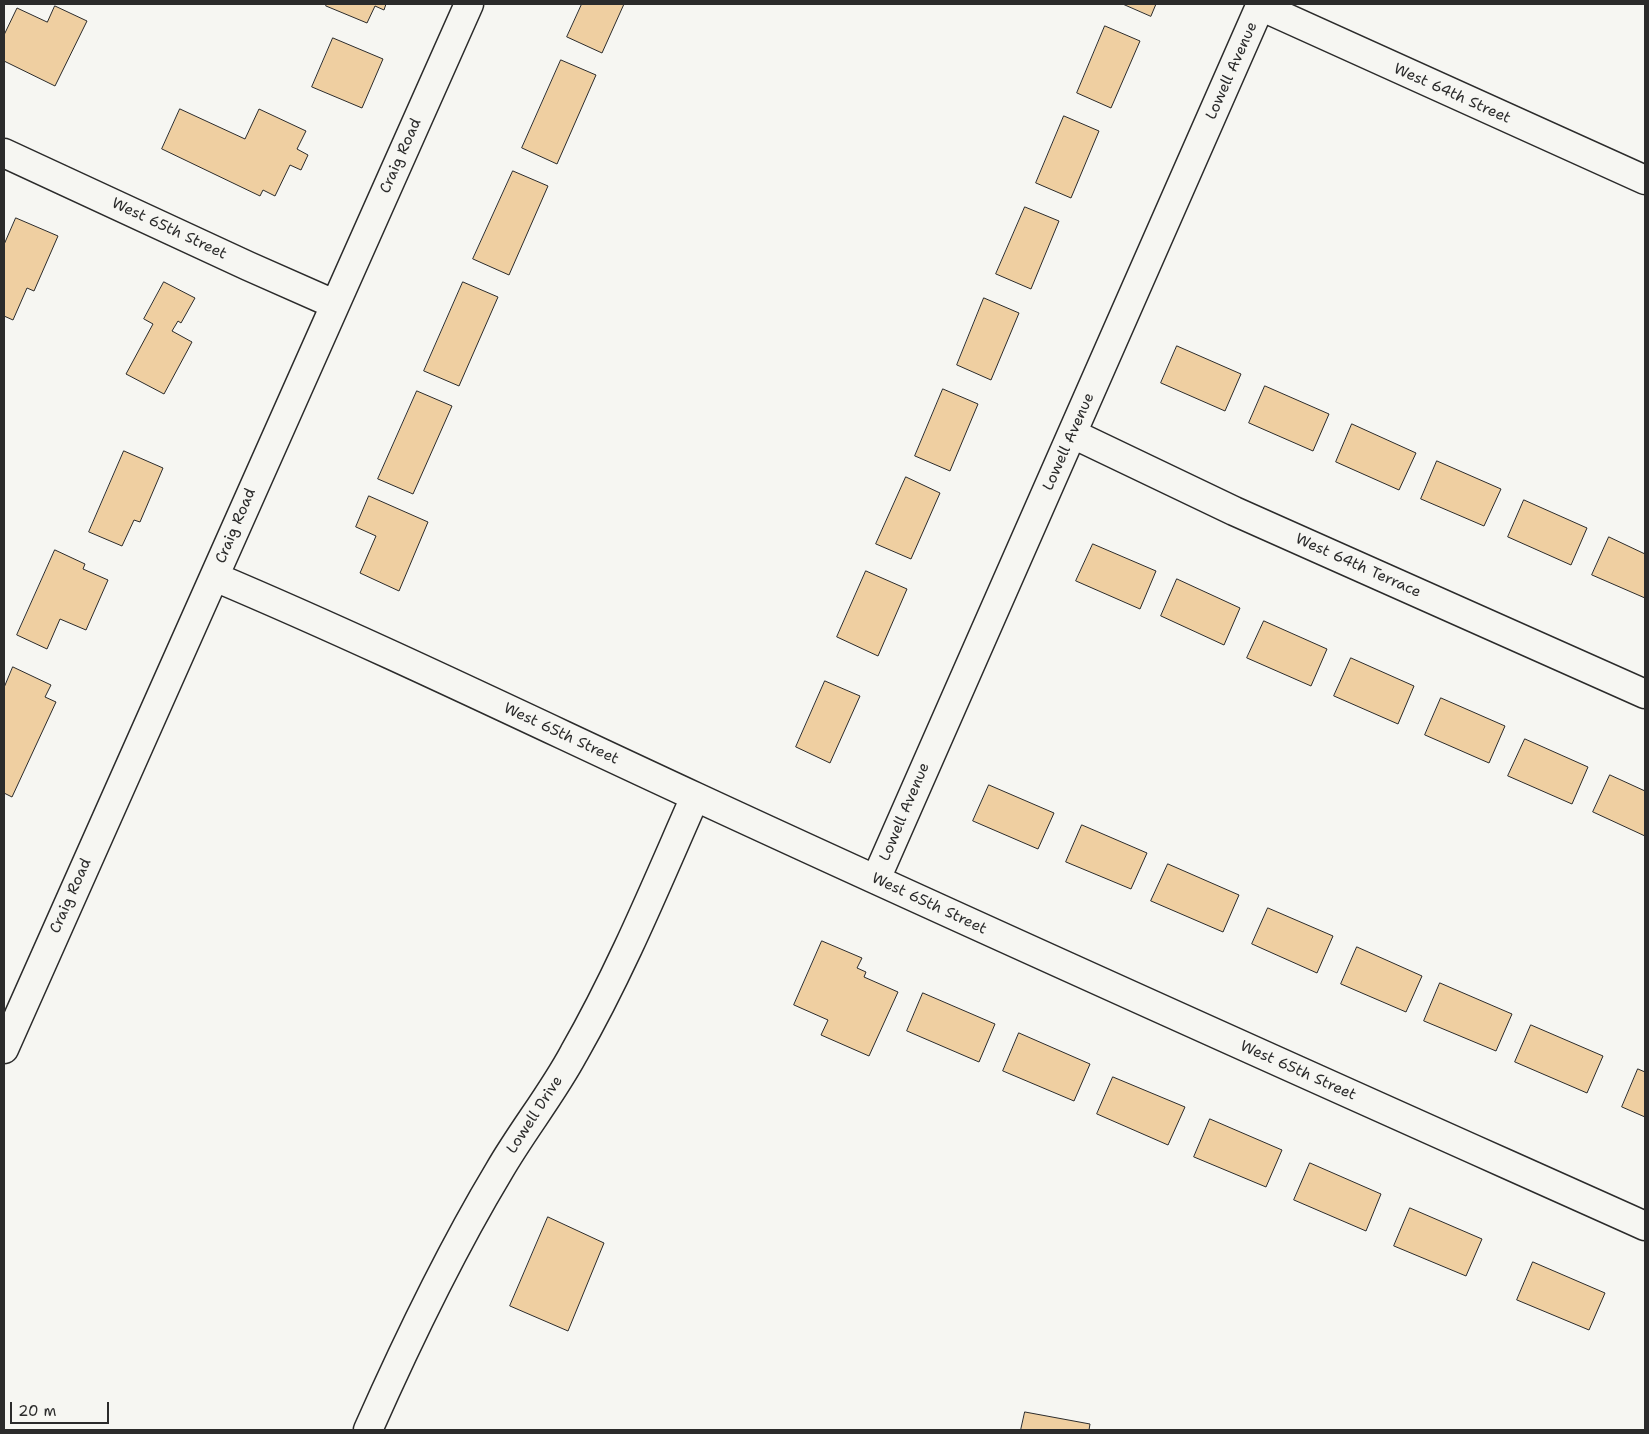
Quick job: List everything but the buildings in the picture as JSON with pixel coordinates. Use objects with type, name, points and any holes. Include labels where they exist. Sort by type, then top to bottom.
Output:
[{"type":"street","name":"Craig Road","points":[[4,1048],[193,619],[215,577],[334,304],[469,4]]},
{"type":"street","name":"West 64th Street","points":[[1260,5],[1645,180]]},
{"type":"street","name":"Lowell Avenue","points":[[876,879],[989,618],[1073,434],[1260,5]]},
{"type":"street","name":"West 65th Street","points":[[4,153],[334,304]]},
{"type":"street","name":"West 64th Terrace","points":[[1073,434],[1234,511],[1645,694]]},
{"type":"street","name":"West 65th Street","points":[[215,577],[360,639],[695,797],[1076,972],[1645,1226]]},
{"type":"street","name":"Lowell Drive","points":[[368,1430],[399,1360],[462,1236],[499,1170],[574,1055],[615,977],[695,797]]}]
